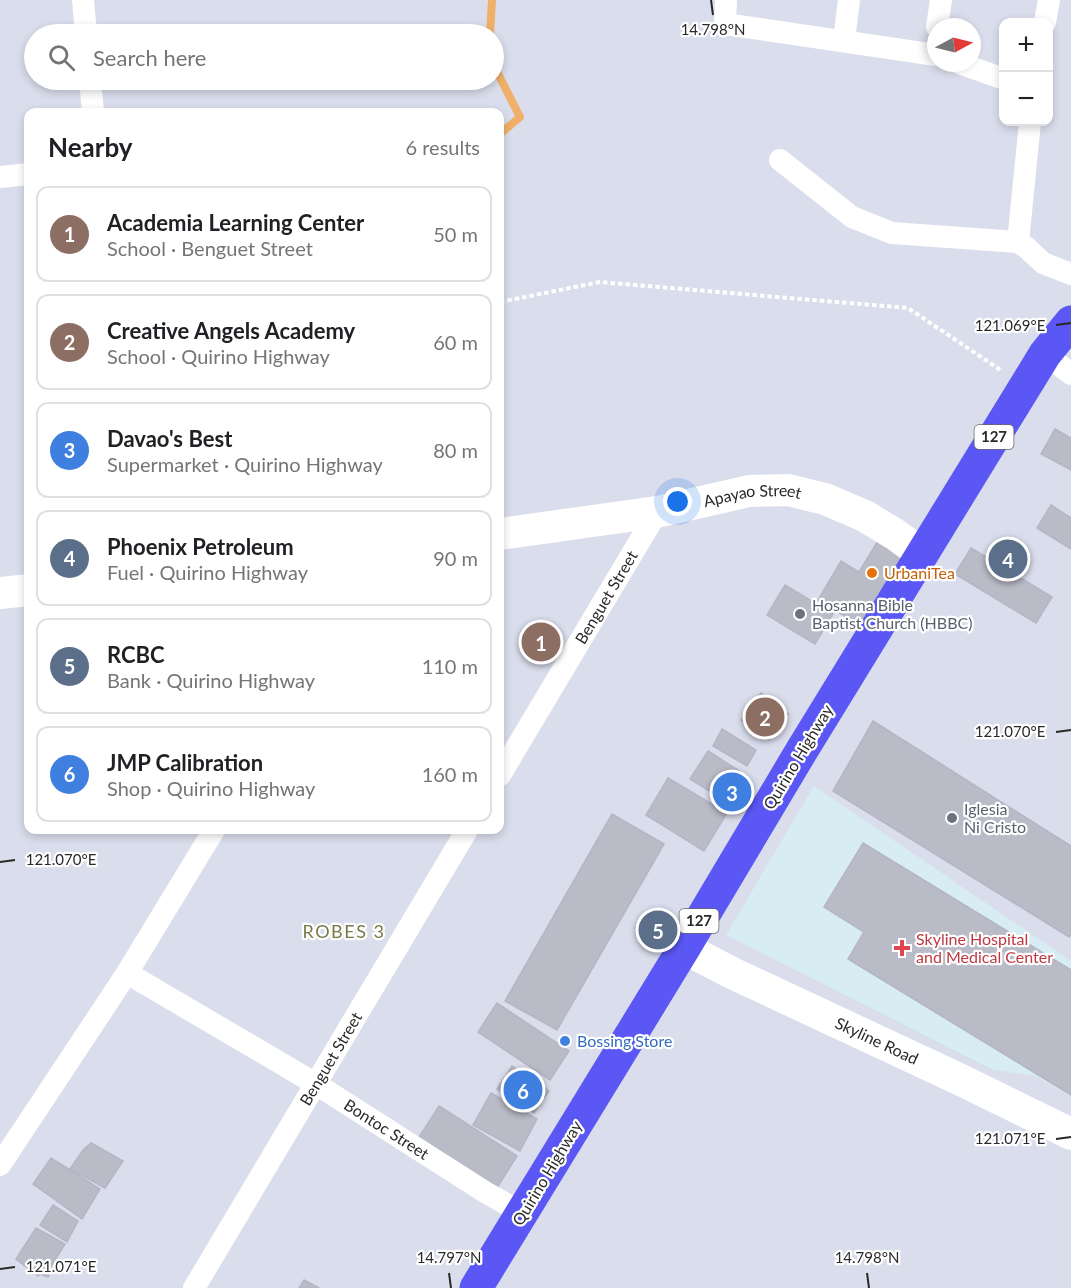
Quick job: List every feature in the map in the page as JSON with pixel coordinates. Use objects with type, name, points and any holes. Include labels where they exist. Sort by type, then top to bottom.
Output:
[{"type":"main road","name":"Quirino Highway","points":[[476,1288],[684,948],[768,805],[1045,354],[1071,322]]},
{"type":"street","points":[[82,0],[85,24]]},
{"type":"street","points":[[726,0],[725,24],[844,40],[927,42]]},
{"type":"street","points":[[844,40],[849,0]]},
{"type":"street","points":[[938,18],[941,0]]},
{"type":"street","points":[[1046,18],[1049,0]]},
{"type":"street","points":[[981,71],[999,78]]},
{"type":"street","points":[[91,90],[93,108]]},
{"type":"street","points":[[1018,242],[1030,126]]},
{"type":"street","points":[[780,160],[852,217],[892,233],[1018,242],[1043,263],[1071,274]]},
{"type":"street","points":[[0,177],[24,174]]},
{"type":"street","points":[[1045,354],[1071,374]]},
{"type":"street","name":"Apayao Street","points":[[504,533],[657,512],[749,491],[788,490],[825,499],[864,516],[922,554]]},
{"type":"street","name":"Benguet Street","points":[[504,768],[657,512]]},
{"type":"street","points":[[0,593],[24,590]]},
{"type":"street","points":[[0,1165],[127,973],[212,834]]},
{"type":"street","name":"Benguet Street","points":[[194,1288],[465,834]]},
{"type":"street","name":"Skyline Road","points":[[684,948],[1071,1134]]},
{"type":"street","name":"Bontoc Street","points":[[127,973],[316,1084],[485,1192],[522,1213]]},
{"type":"path","points":[[504,301],[600,282],[908,308],[1025,387]]},
{"type":"shaded area","name":"Skyline Hospital and Medical Center","points":[[814,786],[1071,961],[1071,1097],[1036,1076],[994,1070],[726,935]]},
{"type":"building","points":[[1055,429],[1071,438],[1071,470],[1041,454]]},
{"type":"building","points":[[1051,505],[1071,518],[1071,549],[1037,528]]},
{"type":"building","points":[[881,536],[911,555],[866,629],[818,600],[841,561],[859,572]]},
{"type":"building","points":[[971,548],[1052,597],[1036,623],[955,574]]},
{"type":"building","name":"Hosanna Bible Baptist Church (HBBC)","points":[[785,585],[833,614],[815,644],[767,615]]},
{"type":"building","points":[[761,693],[788,714],[769,740],[741,720]]},
{"type":"building","name":"Iglesia Ni Cristo","points":[[873,721],[1071,846],[1071,934],[1069,937],[833,791]]},
{"type":"building","points":[[722,729],[756,750],[747,766],[713,746]]},
{"type":"building","points":[[708,751],[747,776],[730,804],[690,779]]},
{"type":"building","points":[[668,778],[727,813],[704,851],[646,815]]},
{"type":"building","points":[[612,814],[664,844],[557,1030],[505,1001]]},
{"type":"building","points":[[863,843],[1071,970],[1071,1095],[848,959],[864,932],[824,907]]},
{"type":"building","points":[[497,1003],[569,1051],[550,1080],[478,1032]]},
{"type":"building","points":[[512,1066],[549,1091],[534,1113],[497,1089]]},
{"type":"building","points":[[491,1093],[537,1119],[520,1151],[473,1125]]},
{"type":"building","points":[[439,1106],[517,1156],[497,1188],[419,1137]]},
{"type":"building","points":[[91,1143],[123,1161],[105,1188],[70,1169],[83,1150]]},
{"type":"building","points":[[51,1158],[100,1189],[82,1219],[33,1184]]},
{"type":"building","points":[[53,1205],[78,1221],[67,1242],[40,1225]]},
{"type":"building","points":[[36,1228],[65,1244],[48,1271],[50,1272],[48,1277],[40,1274],[38,1276],[16,1259]]},
{"type":"building","points":[[304,1280],[319,1288],[299,1288]]},
{"type":"waterway","points":[[491,24],[492,0]]},
{"type":"waterway","points":[[504,86],[520,117],[504,131]]},
{"type":"place","name":"Phoenix Petroleum","points":[[1008,559]]},
{"type":"place","name":"UrbaniTea","points":[[872,573]]},
{"type":"place","name":"Hosanna Bible Baptist Church (HBBC)","points":[[800,614]]},
{"type":"place","name":"Academia Learning Center","points":[[541,642]]},
{"type":"place","name":"Creative Angels Academy","points":[[765,717]]},
{"type":"place","name":"Davao's Best","points":[[732,792]]},
{"type":"place","name":"Iglesia Ni Cristo","points":[[952,818]]},
{"type":"place","name":"RCBC","points":[[658,930]]},
{"type":"place","name":"Skyline Hospital and Medical Center","points":[[902,948]]},
{"type":"place","name":"Bossing Store","points":[[565,1041]]},
{"type":"place","name":"JMP Calibration","points":[[523,1090]]},
{"type":"district","name":"ROBES 3","points":[[344,932]]}]
